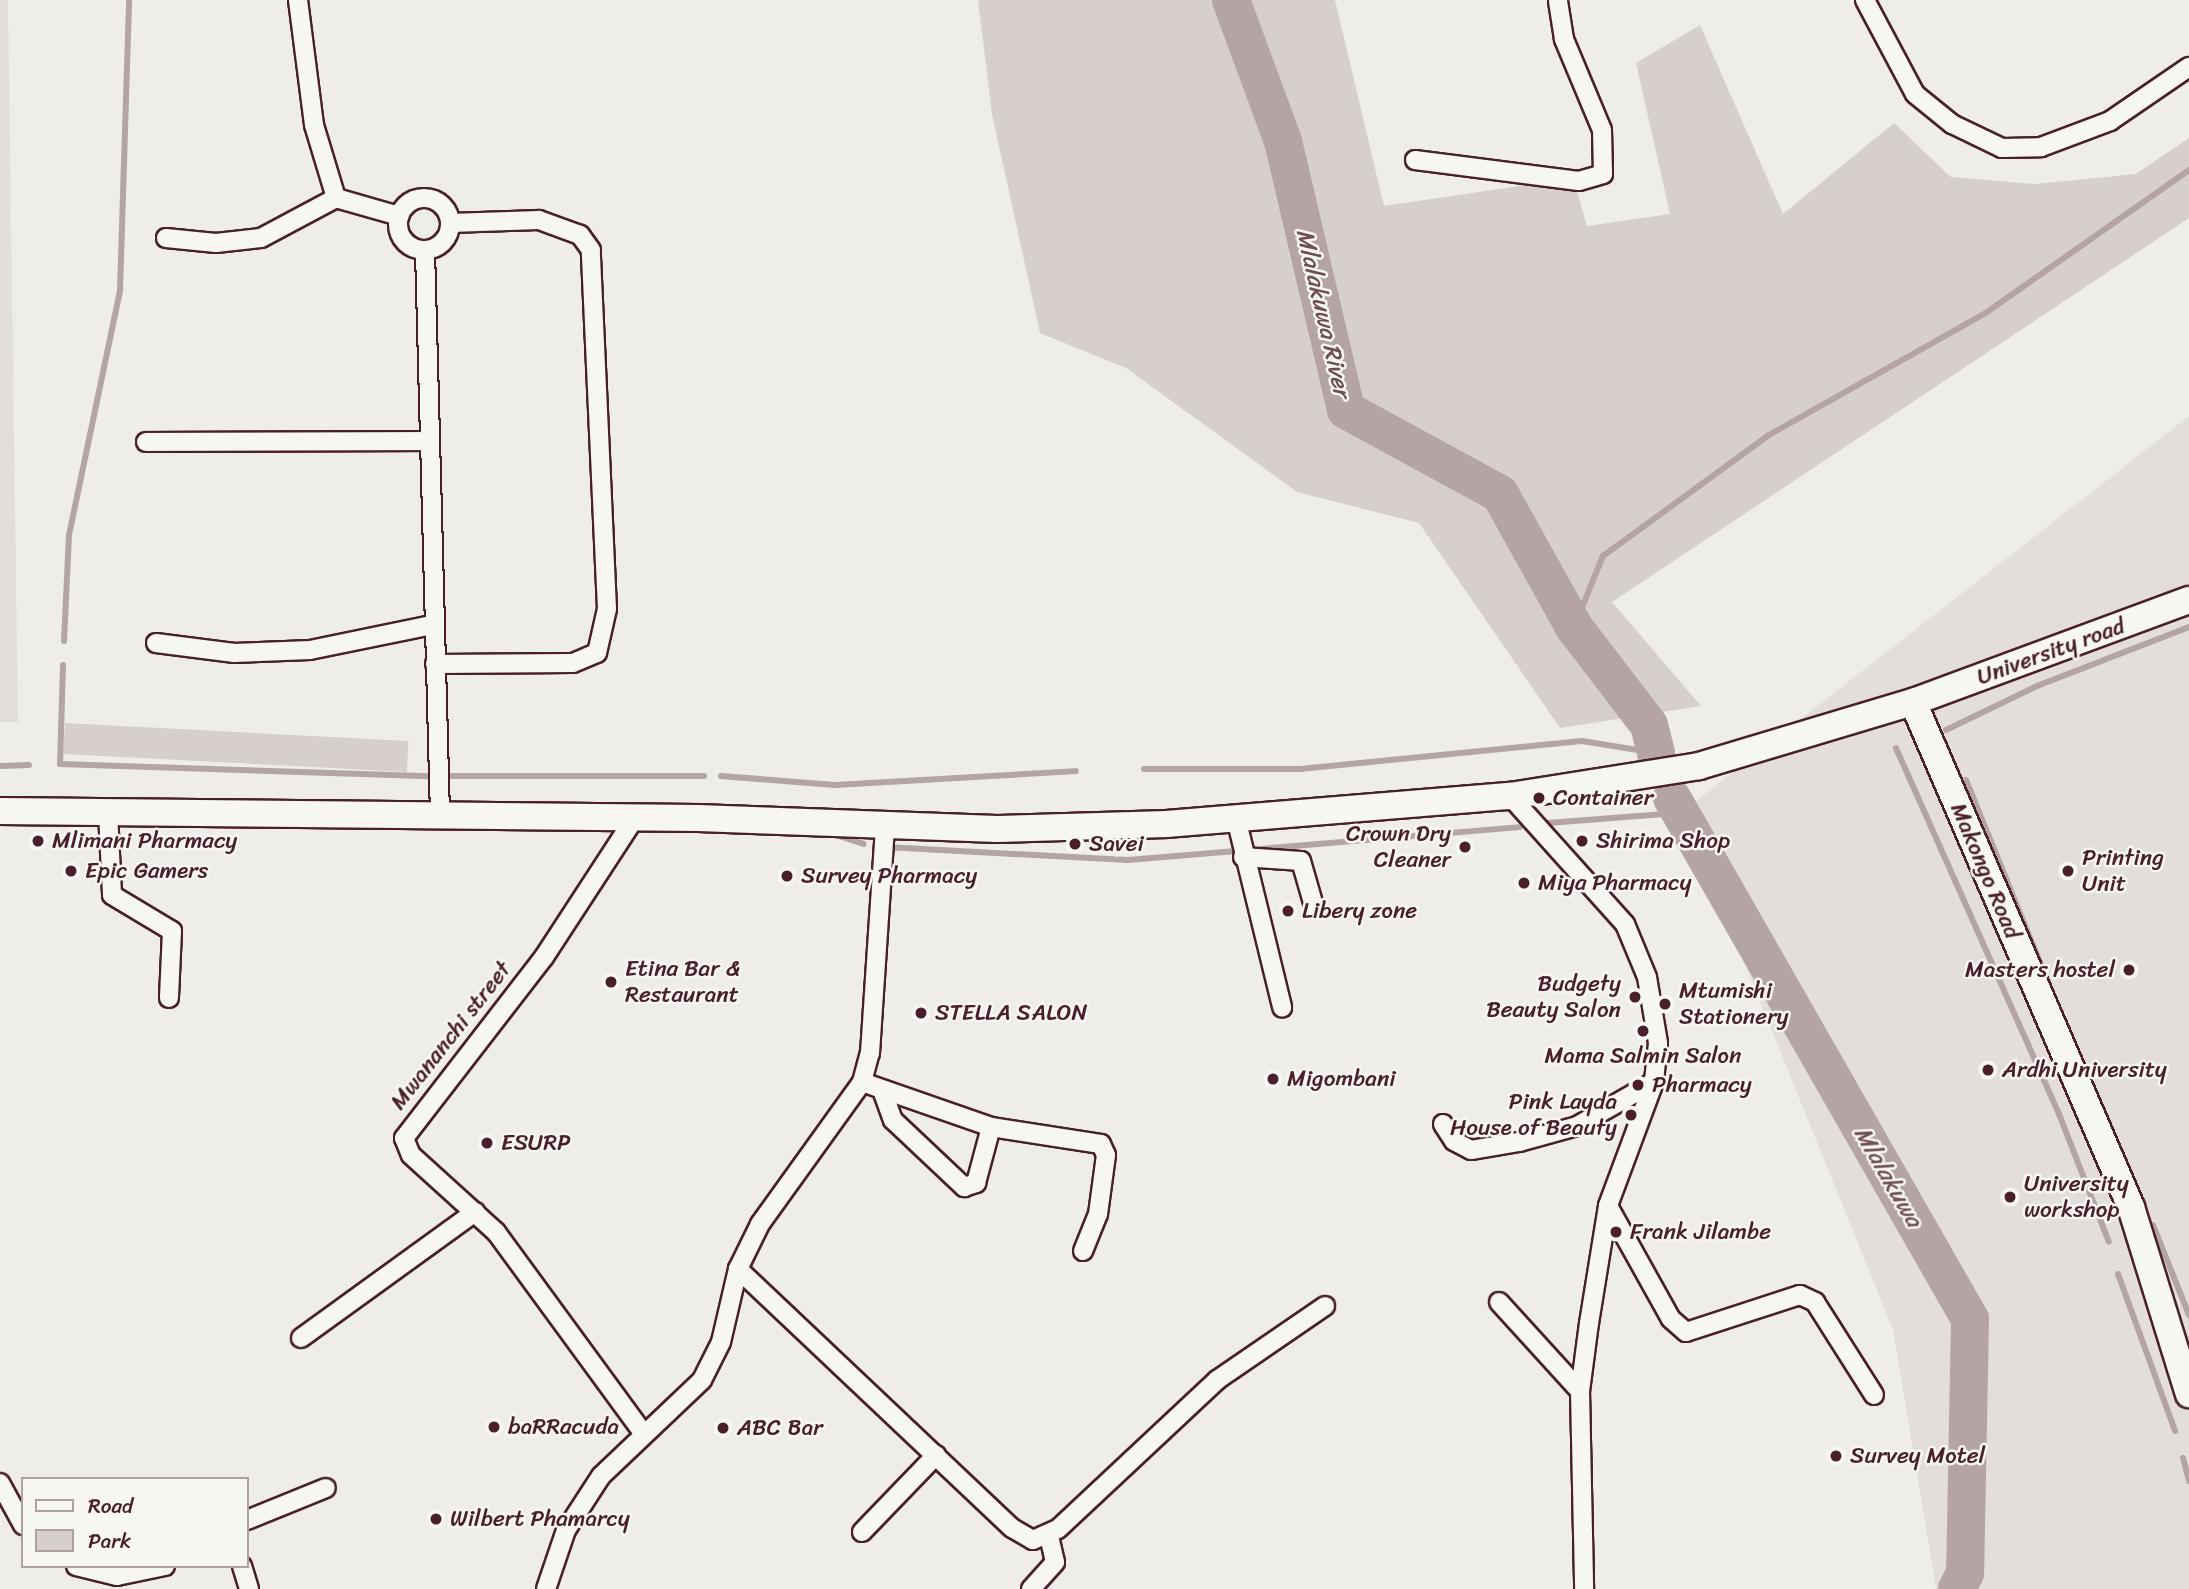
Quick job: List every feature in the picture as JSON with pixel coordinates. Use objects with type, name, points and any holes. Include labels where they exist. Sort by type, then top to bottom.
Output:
[{"type":"street","points":[[298,0],[314,125],[336,198]]},
{"type":"street","points":[[1415,160],[1579,181],[1603,174],[1602,130],[1564,39],[1558,0]]},
{"type":"street","points":[[1865,0],[1915,94],[1952,124],[2002,148],[2041,147],[2110,121],[2189,67]]},
{"type":"street","points":[[424,197],[440,202],[450,223],[443,242],[425,250],[403,240],[399,216],[409,202],[424,197]]},
{"type":"street","points":[[166,238],[216,243],[261,238],[336,198],[399,216]]},
{"type":"street","points":[[435,664],[573,663],[597,653],[607,609],[591,250],[580,235],[539,220],[450,223]]},
{"type":"street","points":[[425,250],[427,442],[440,814]]},
{"type":"street","points":[[146,442],[427,442]]},
{"type":"street","name":"University road","points":[[0,811],[440,814],[1063,829],[1510,796],[1686,769],[1913,702],[2189,600]]},
{"type":"street","points":[[156,643],[234,653],[310,650],[432,625]]},
{"type":"street","name":"Makongo Road","points":[[1913,702],[2131,1207],[2189,1394]]},
{"type":"street","points":[[1510,796],[1594,887],[1637,948],[1658,1043],[1654,1082],[1608,1206],[1580,1391],[1584,1589]]},
{"type":"street","points":[[108,812],[112,895],[172,931],[169,998]]},
{"type":"street","points":[[1236,818],[1243,857],[1282,1007]]},
{"type":"street","name":"Mwananchi street","points":[[634,819],[544,957],[404,1138],[411,1155],[475,1212],[581,1342],[644,1434]]},
{"type":"street","points":[[546,1589],[566,1530],[601,1476],[702,1380],[721,1342],[738,1269],[790,1177],[862,1082],[870,1054],[885,826]]},
{"type":"street","points":[[1243,857],[1301,861],[1314,905]]},
{"type":"street","points":[[862,1082],[991,1127],[1101,1144],[1106,1155],[1098,1214],[1083,1251]]},
{"type":"street","points":[[1443,1124],[1454,1141],[1471,1150],[1518,1142],[1577,1126],[1654,1082]]},
{"type":"street","points":[[882,1090],[894,1120],[964,1187],[976,1183],[991,1127]]},
{"type":"street","points":[[1608,1206],[1671,1319],[1686,1332],[1800,1295],[1815,1302],[1874,1395]]},
{"type":"street","points":[[301,1338],[475,1212]]},
{"type":"street","points":[[738,1269],[1024,1538],[1049,1536],[1217,1380],[1325,1306]]},
{"type":"street","points":[[1499,1302],[1580,1391]]},
{"type":"street","points":[[862,1532],[936,1455]]},
{"type":"street","points":[[0,1483],[21,1521]]},
{"type":"street","points":[[248,1520],[326,1488]]},
{"type":"street","points":[[1031,1589],[1055,1562],[1049,1536]]},
{"type":"street","points":[[84,1568],[117,1576],[155,1568]]},
{"type":"street","points":[[243,1568],[249,1589]]},
{"type":"shaded area","points":[[0,0],[8,0],[18,722],[0,722]]},
{"type":"shaded area","name":"Ardhi University","points":[[2189,416],[2189,1589],[1936,1589],[1893,1330],[1683,811]]},
{"type":"green space","points":[[978,0],[1335,0],[1384,206],[1573,178],[1587,226],[1670,214],[1636,63],[1700,25],[1783,214],[1894,123],[1951,177],[2035,184],[2136,174],[2189,138],[2189,218],[1612,602],[1701,706],[1560,728],[1419,523],[1297,492],[1126,368],[1040,333],[992,114]]},
{"type":"green space","points":[[65,723],[409,741],[407,772],[63,754]]},
{"type":"waterway","points":[[64,641],[69,535],[120,290],[129,0]]},
{"type":"waterway","name":"Mlalakuwa River","points":[[1231,0],[1283,141],[1346,410],[1500,494],[1574,627],[1649,725],[1656,753]]},
{"type":"waterway","points":[[1574,627],[1603,556],[1769,435],[1987,312],[2189,170]]},
{"type":"waterway","points":[[1946,730],[2037,686],[2189,627]]},
{"type":"waterway","points":[[63,665],[60,764],[430,776]]},
{"type":"waterway","points":[[1144,769],[1300,769],[1582,741],[1656,753]]},
{"type":"waterway","points":[[1896,748],[2059,1114],[2109,1242]]},
{"type":"waterway","points":[[0,766],[29,765]]},
{"type":"waterway","points":[[721,776],[835,785],[1076,771]]},
{"type":"waterway","points":[[452,776],[704,776]]},
{"type":"waterway","points":[[1966,780],[2048,982]]},
{"type":"waterway","name":"Mlalakuwa","points":[[1672,798],[1970,1319],[1965,1573],[1957,1589]]},
{"type":"waterway","points":[[1548,823],[1677,813]]},
{"type":"waterway","points":[[886,847],[1128,860],[1520,827]]},
{"type":"waterway","points":[[836,835],[864,844]]},
{"type":"waterway","points":[[2153,1225],[2189,1315]]},
{"type":"waterway","points":[[2118,1274],[2175,1431]]},
{"type":"waterway","points":[[2183,1458],[2189,1481]]},
{"type":"place","name":"Container","points":[[1539,798]]},
{"type":"place","name":"Mlimani Pharmacy","points":[[38,841]]},
{"type":"place","name":"Shirima Shop","points":[[1582,841]]},
{"type":"place","name":"Savei","points":[[1075,844]]},
{"type":"place","name":"Crown Dry Cleaner","points":[[1465,847]]},
{"type":"place","name":"Epic Gamers","points":[[71,871]]},
{"type":"place","name":"Printing Unit","points":[[2068,871]]},
{"type":"place","name":"Survey Pharmacy","points":[[787,876]]},
{"type":"place","name":"Miya Pharmacy","points":[[1524,883]]},
{"type":"place","name":"Libery zone","points":[[1288,911]]},
{"type":"place","name":"Masters hostel","points":[[2129,970]]},
{"type":"place","name":"Etina Bar & Restaurant","points":[[611,982]]},
{"type":"place","name":"Budgety Beauty Salon","points":[[1635,997]]},
{"type":"place","name":"Mtumishi Stationery","points":[[1665,1004]]},
{"type":"place","name":"STELLA SALON","points":[[921,1013]]},
{"type":"place","name":"Mama Salmin Salon","points":[[1643,1031]]},
{"type":"place","name":"Ardhi University","points":[[1988,1070]]},
{"type":"place","name":"Migombani","points":[[1273,1079]]},
{"type":"place","name":"Pharmacy","points":[[1638,1085]]},
{"type":"place","name":"Pink Layda House of Beauty","points":[[1631,1115]]},
{"type":"place","name":"ESURP","points":[[487,1143]]},
{"type":"place","name":"University workshop","points":[[2010,1197]]},
{"type":"place","name":"Frank Jilambe","points":[[1616,1232]]},
{"type":"place","name":"baRRacuda","points":[[494,1427]]},
{"type":"place","name":"ABC Bar","points":[[723,1428]]},
{"type":"place","name":"Survey Motel","points":[[1836,1456]]},
{"type":"place","name":"Wilbert Phamarcy","points":[[436,1519]]}]
